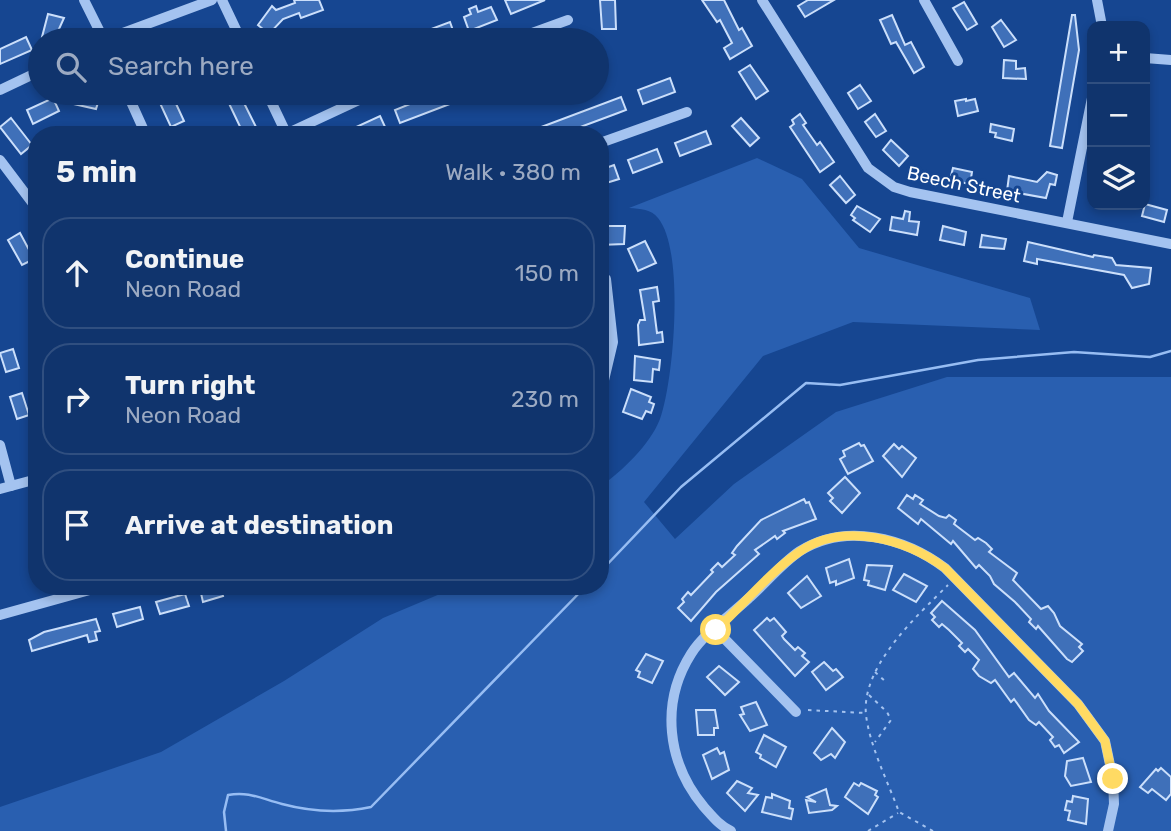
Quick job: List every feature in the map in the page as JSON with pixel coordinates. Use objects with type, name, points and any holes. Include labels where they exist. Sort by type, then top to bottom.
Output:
[{"type":"street","points":[[84,0],[98,28]]},
{"type":"street","points":[[136,28],[212,0]]},
{"type":"street","points":[[222,0],[235,28]]},
{"type":"street","name":"Beech Street","points":[[762,0],[832,114],[876,176],[910,192],[1171,244]]},
{"type":"street","points":[[924,0],[958,61]]},
{"type":"street","points":[[1097,0],[1101,21]]},
{"type":"street","points":[[546,28],[568,20]]},
{"type":"street","points":[[1150,58],[1171,60]]},
{"type":"street","points":[[0,90],[28,77]]},
{"type":"street","points":[[132,105],[142,126]]},
{"type":"street","points":[[273,105],[283,126]]},
{"type":"street","points":[[304,126],[349,105]]},
{"type":"street","points":[[609,140],[687,112]]},
{"type":"street","points":[[1067,222],[1087,123]]},
{"type":"street","points":[[0,160],[28,197]]},
{"type":"street","points":[[609,306],[613,342],[609,356]]},
{"type":"street","points":[[0,445],[6,488],[28,482]]},
{"type":"street","points":[[723,829],[690,790],[674,755],[670,716],[678,680],[692,652],[800,551],[850,535],[897,541],[926,554],[955,578],[1078,704],[1105,741],[1113,779],[1114,804],[1108,831]]},
{"type":"street","points":[[0,615],[72,595]]},
{"type":"street","points":[[716,630],[796,712]]},
{"type":"path","points":[[933,831],[899,812],[866,713],[875,672],[907,625],[955,578]]},
{"type":"path","points":[[875,672],[887,683]]},
{"type":"path","points":[[869,695],[887,712],[891,720],[874,742]]},
{"type":"path","points":[[796,712],[813,709],[866,713]]},
{"type":"path","points":[[868,831],[899,812]]},
{"type":"shaded area","points":[[757,158],[802,179],[859,248],[1030,298],[1040,330],[853,322],[763,356],[644,502],[675,539],[734,484],[836,412],[947,377],[1171,377],[1171,831],[0,831],[0,807],[161,752],[284,681],[383,618],[438,595],[609,595],[609,480],[635,457],[660,419],[673,347],[674,285],[672,257],[666,234],[658,218],[652,213],[629,208]]},
{"type":"building","points":[[294,0],[319,0],[323,10],[301,18],[299,13],[283,19],[275,28],[262,28],[258,25],[272,6],[276,10],[295,3]]},
{"type":"building","points":[[505,0],[545,0],[511,14]]},
{"type":"building","points":[[600,0],[615,0],[616,29],[602,28]]},
{"type":"building","points":[[702,0],[724,0],[739,30],[742,28],[752,46],[730,59],[724,48],[732,43],[720,20],[717,22]]},
{"type":"building","points":[[808,0],[834,0],[805,17],[798,6]]},
{"type":"building","points":[[964,2],[977,24],[967,30],[953,8]]},
{"type":"building","points":[[476,6],[478,12],[491,7],[497,20],[477,28],[468,28],[464,17],[471,14],[469,9]]},
{"type":"building","points":[[48,14],[64,18],[59,28],[44,28]]},
{"type":"building","points":[[892,15],[905,45],[911,42],[924,67],[914,73],[896,42],[891,44],[880,20]]},
{"type":"building","points":[[1072,15],[1075,15],[1079,50],[1062,148],[1050,146]]},
{"type":"building","points":[[1001,20],[1016,40],[1004,47],[992,27]]},
{"type":"building","points":[[450,22],[452,28],[434,28]]},
{"type":"building","points":[[26,37],[28,41],[28,52],[0,64],[0,49]]},
{"type":"building","points":[[1004,60],[1016,61],[1016,69],[1025,68],[1026,79],[1003,78]]},
{"type":"building","points":[[750,65],[768,91],[756,99],[739,72]]},
{"type":"building","points":[[670,78],[675,92],[643,104],[638,90]]},
{"type":"building","points":[[860,85],[871,101],[858,109],[848,93]]},
{"type":"building","points":[[621,97],[626,110],[583,126],[544,126],[600,105],[609,105],[609,102]]},
{"type":"building","points":[[975,99],[978,111],[958,116],[955,101]]},
{"type":"building","points":[[38,105],[56,105],[59,111],[33,124],[27,110]]},
{"type":"building","points":[[78,105],[97,105],[96,109]]},
{"type":"building","points":[[161,105],[177,105],[184,121],[171,126]]},
{"type":"building","points":[[230,105],[245,105],[256,126],[240,126]]},
{"type":"building","points":[[407,105],[447,105],[400,123],[395,110]]},
{"type":"building","points":[[800,114],[806,123],[803,125],[817,145],[820,142],[834,162],[820,172],[790,127],[794,124],[792,120]]},
{"type":"building","points":[[875,114],[886,131],[876,137],[865,122]]},
{"type":"building","points":[[380,116],[385,126],[358,126]]},
{"type":"building","points":[[11,118],[28,140],[28,148],[21,154],[0,127]]},
{"type":"building","points":[[741,118],[759,138],[750,146],[732,126]]},
{"type":"building","points":[[991,124],[1014,129],[1012,141],[995,137],[996,133],[990,132]]},
{"type":"building","points":[[706,131],[711,144],[680,156],[675,143]]},
{"type":"building","points":[[891,140],[908,156],[899,166],[883,150]]},
{"type":"building","points":[[657,149],[662,162],[633,173],[628,160]]},
{"type":"building","points":[[614,165],[619,179],[609,182],[609,167]]},
{"type":"building","points":[[953,168],[972,172],[970,184],[950,180]]},
{"type":"building","points":[[1047,172],[1057,175],[1055,185],[1050,184],[1046,198],[1007,191],[1009,176],[1037,182]]},
{"type":"building","points":[[840,176],[855,195],[846,203],[830,185]]},
{"type":"building","points":[[1150,205],[1167,210],[1164,222],[1142,216],[1144,210],[1150,210]]},
{"type":"building","points":[[857,206],[880,219],[870,232],[853,220],[855,218],[851,215]]},
{"type":"building","points":[[905,211],[910,212],[909,221],[919,222],[917,235],[890,230],[892,217],[903,219]]},
{"type":"building","points":[[609,226],[625,226],[624,244],[609,245]]},
{"type":"building","points":[[943,226],[966,232],[964,245],[940,240]]},
{"type":"building","points":[[20,233],[28,248],[28,262],[22,265],[8,240]]},
{"type":"building","points":[[982,235],[1006,239],[1004,249],[980,247]]},
{"type":"building","points":[[645,241],[656,263],[638,271],[628,249]]},
{"type":"building","points":[[1028,242],[1093,257],[1112,258],[1116,265],[1151,268],[1149,284],[1132,288],[1124,275],[1037,259],[1037,264],[1024,261]]},
{"type":"building","points":[[657,287],[659,301],[653,302],[657,333],[662,332],[663,342],[639,345],[638,325],[640,320],[645,320],[640,290]]},
{"type":"building","points":[[13,349],[19,368],[6,372],[0,353]]},
{"type":"building","points":[[635,356],[660,360],[659,370],[653,369],[652,382],[634,380]]},
{"type":"building","points":[[631,389],[651,397],[649,402],[654,404],[651,413],[646,411],[642,419],[623,412]]},
{"type":"building","points":[[22,393],[28,415],[17,419],[10,397]]},
{"type":"building","points":[[859,443],[864,445],[873,461],[848,474],[840,459],[845,456],[843,451]]},
{"type":"building","points":[[894,444],[899,449],[902,446],[916,458],[902,477],[883,456]]},
{"type":"building","points":[[845,477],[860,493],[842,513],[830,501],[833,498],[828,493]]},
{"type":"building","points":[[907,495],[913,499],[915,495],[923,500],[920,504],[939,516],[946,518],[949,515],[956,520],[954,524],[975,540],[978,538],[986,543],[992,549],[989,552],[1017,573],[1013,580],[1041,609],[1048,606],[1060,626],[1082,644],[1079,647],[1083,651],[1072,662],[1067,659],[1038,626],[1036,629],[1029,622],[1031,619],[994,584],[990,576],[979,565],[976,568],[953,541],[951,544],[921,519],[918,524],[898,508]]},
{"type":"building","points":[[804,499],[806,503],[809,502],[816,519],[783,531],[785,533],[777,539],[775,536],[755,550],[759,554],[716,592],[691,621],[678,608],[688,592],[691,595],[718,563],[722,567],[735,555],[732,553],[737,546],[761,520]]},
{"type":"building","points":[[849,559],[854,578],[836,585],[836,581],[830,583],[826,568]]},
{"type":"building","points":[[867,565],[892,566],[885,590],[868,585],[869,581],[864,580]]},
{"type":"building","points":[[904,574],[927,586],[916,602],[893,590]]},
{"type":"building","points":[[807,576],[821,596],[801,608],[788,593]]},
{"type":"building","points":[[185,595],[189,606],[160,614],[156,602]]},
{"type":"building","points":[[201,595],[223,595],[223,596],[203,602]]},
{"type":"building","points":[[942,601],[975,630],[1009,677],[1014,673],[1035,698],[1038,694],[1049,711],[1079,742],[1064,753],[1059,745],[1055,747],[1050,740],[1053,737],[1039,722],[1036,725],[1029,720],[1014,699],[1011,702],[995,680],[991,683],[979,676],[973,669],[979,660],[968,649],[965,652],[959,646],[962,643],[942,624],[939,627],[932,620],[935,617],[931,613]]},
{"type":"building","points":[[140,607],[143,619],[117,627],[113,614]]},
{"type":"building","points":[[767,618],[770,621],[774,618],[786,632],[782,636],[784,639],[795,650],[798,647],[805,653],[802,656],[809,662],[795,676],[754,630]]},
{"type":"building","points":[[96,619],[100,631],[95,632],[97,640],[89,642],[87,635],[32,651],[29,640],[44,632]]},
{"type":"building","points":[[646,654],[663,661],[652,683],[638,677],[640,672],[636,670]]},
{"type":"building","points":[[824,662],[843,677],[826,690],[812,672]]},
{"type":"building","points":[[719,666],[739,682],[725,695],[707,677]]},
{"type":"building","points":[[756,702],[767,725],[750,731],[740,715],[744,714],[741,707]]},
{"type":"building","points":[[696,710],[715,710],[718,728],[714,728],[714,735],[698,735]]},
{"type":"building","points":[[832,728],[845,742],[835,758],[831,754],[821,760],[814,753]]},
{"type":"building","points":[[764,735],[786,747],[776,767],[760,758],[761,755],[756,752]]},
{"type":"building","points":[[717,748],[720,754],[724,752],[729,770],[712,779],[703,755]]},
{"type":"building","points":[[1083,758],[1091,782],[1071,786],[1065,776],[1067,761]]},
{"type":"building","points":[[1161,768],[1171,777],[1171,794],[1166,800],[1152,789],[1148,793],[1140,787],[1156,769],[1158,771]]},
{"type":"building","points":[[737,781],[752,788],[748,793],[758,795],[745,811],[727,793]]},
{"type":"building","points":[[854,783],[859,786],[861,783],[877,791],[875,795],[878,797],[868,814],[845,797]]},
{"type":"building","points":[[826,789],[830,805],[837,806],[832,810],[809,813],[806,800],[816,802],[807,797]]},
{"type":"building","points":[[772,794],[790,801],[789,808],[793,809],[791,819],[762,812],[766,797],[772,798]]},
{"type":"building","points":[[1073,796],[1088,799],[1086,824],[1068,820],[1070,811],[1065,810],[1067,801],[1072,802]]},
{"type":"waterway","points":[[609,563],[681,487],[806,383],[840,385],[978,360],[1074,352],[1150,357],[1171,351]]},
{"type":"waterway","points":[[226,831],[224,812],[228,795],[249,795],[293,807],[327,811],[371,807],[577,595]]},
{"type":"route","points":[[716,630],[800,551],[850,535],[897,541],[926,554],[945,568],[1078,704],[1105,741],[1113,779]]}]
